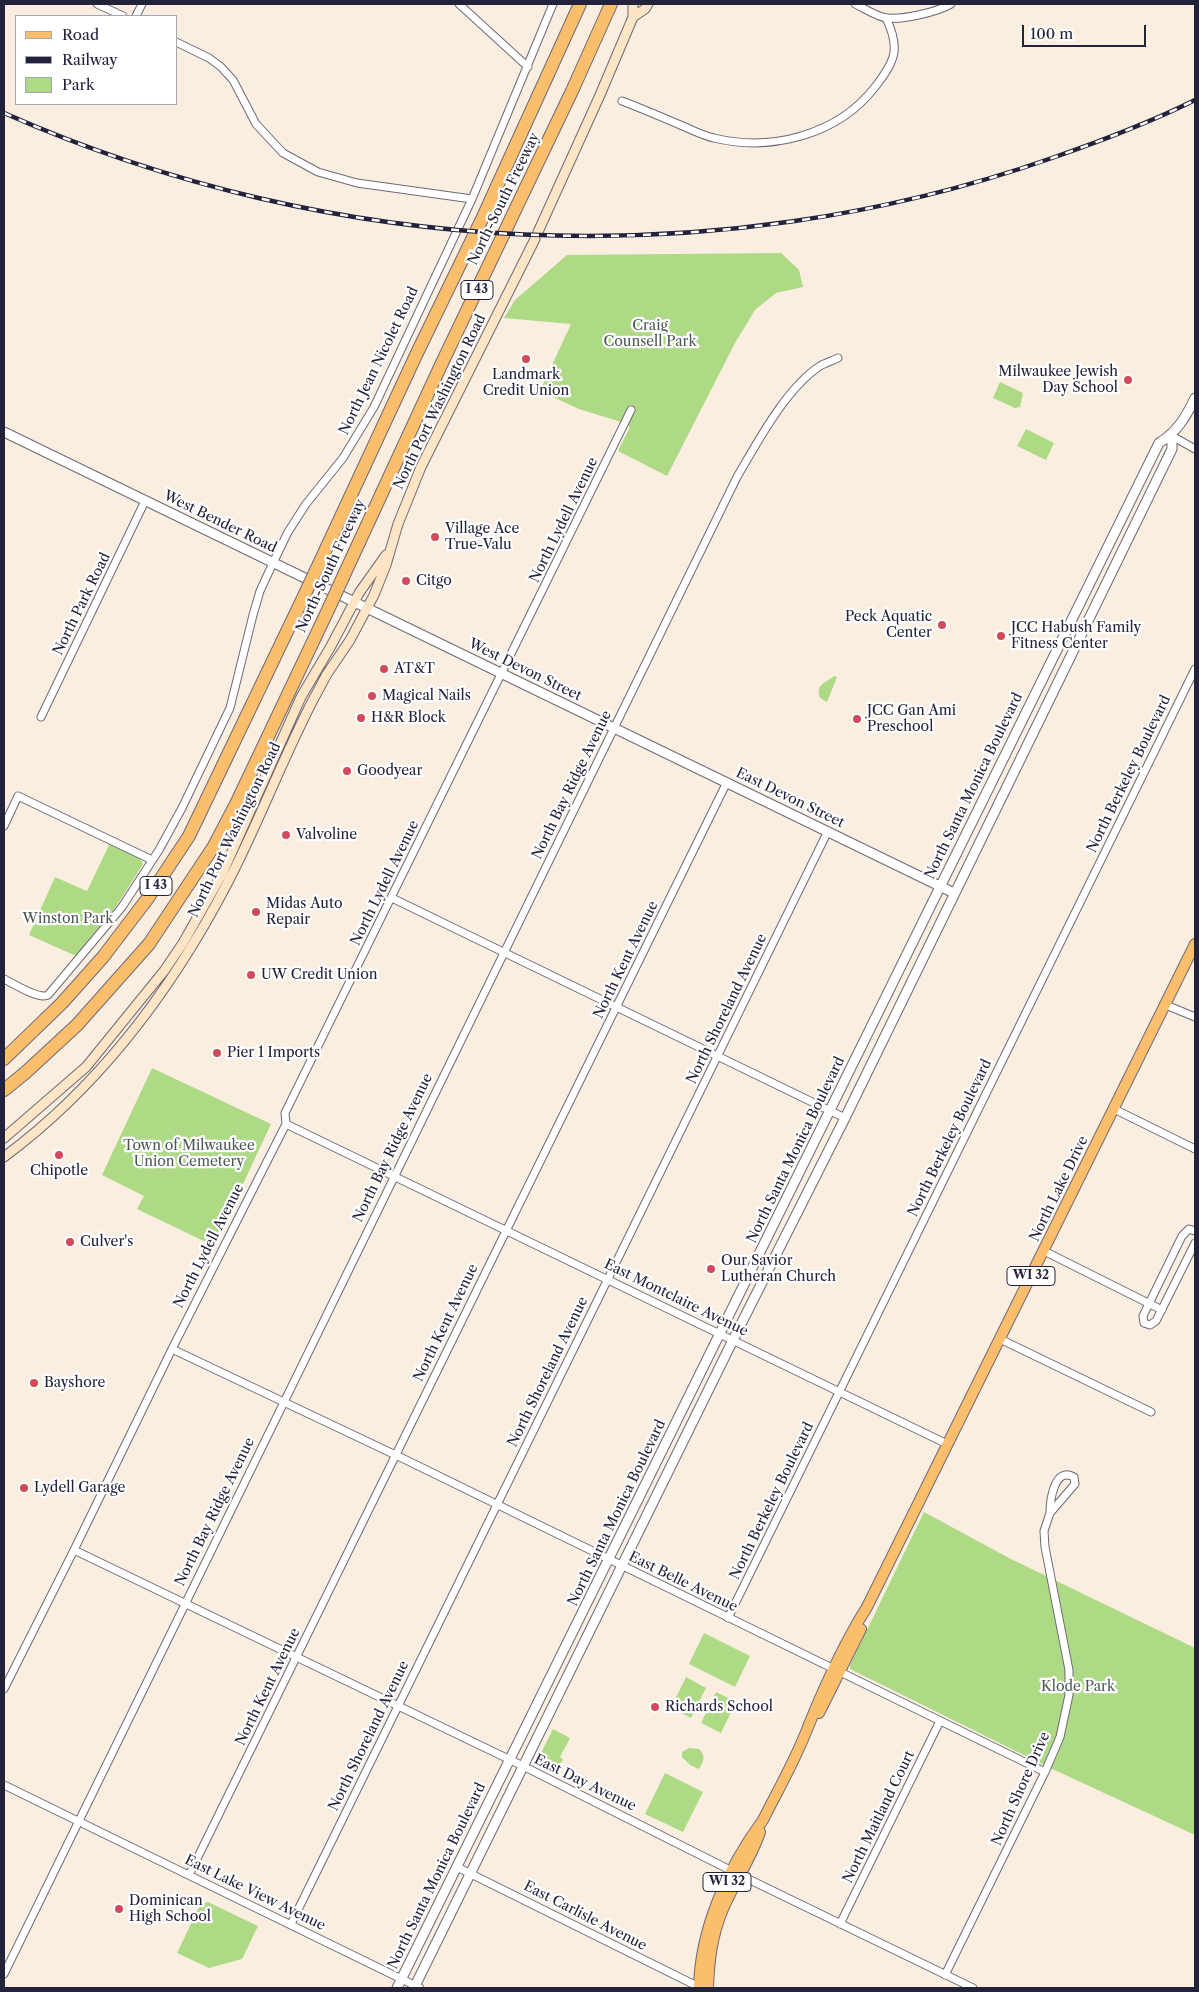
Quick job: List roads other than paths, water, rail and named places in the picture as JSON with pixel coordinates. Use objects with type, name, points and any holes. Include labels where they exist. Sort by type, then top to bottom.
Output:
[{"type":"highway","name":"North-South Freeway","points":[[4,1059],[62,1003],[103,956],[148,898],[184,844],[496,191],[580,4]]},
{"type":"highway","name":"North-South Freeway","points":[[4,1090],[77,1025],[149,944],[218,838],[328,610],[441,364],[572,92],[611,4]]},
{"type":"main road","name":"North Port Washington Road","points":[[4,1157],[29,1138],[97,1075],[140,1024],[176,972],[229,880],[313,700],[327,674],[350,640],[380,583],[388,552],[401,516],[435,436],[536,235],[634,17],[633,4]]},
{"type":"main road","name":"North Port Washington Road","points":[[634,17],[645,9],[648,4]]},
{"type":"main road","name":"North Port Washington Road","points":[[4,1138],[86,1067],[164,971],[183,943],[222,874],[301,697],[359,593],[388,552]]},
{"type":"main road","name":"North Lake Drive","points":[[702,1988],[714,1934],[753,1833],[763,1820],[808,1728],[815,1708],[836,1671],[1195,944]]},
{"type":"street","points":[[97,4],[121,15]]},
{"type":"street","points":[[459,4],[528,66]]},
{"type":"street","name":"North Jean Nicolet Road","points":[[4,979],[33,994],[45,997],[52,992],[122,907],[182,808],[230,708],[252,615],[260,591],[292,525],[306,504],[343,458],[374,407],[472,199],[553,4]]},
{"type":"street","points":[[855,4],[886,18],[921,14],[945,8],[951,4]]},
{"type":"street","points":[[622,101],[712,138],[730,141],[746,143],[782,142],[816,132],[845,116],[871,93],[889,69],[895,55],[895,44],[886,18]]},
{"type":"street","points":[[178,43],[209,58],[221,67],[233,80],[256,124],[276,146],[283,153],[318,172],[357,183],[472,199]]},
{"type":"street","name":"North Bay Ridge Avenue","points":[[4,1974],[393,1176],[737,477],[759,439],[787,398],[803,380],[820,366],[838,358]]},
{"type":"street","name":"North Santa Monica Boulevard","points":[[397,1988],[1159,443],[1172,436],[1186,416],[1195,398]]},
{"type":"street","name":"North Lydell Avenue","points":[[4,1689],[172,1348],[286,1124],[285,1113],[631,410]]},
{"type":"street","name":"West Bender Road","points":[[4,432],[425,637]]},
{"type":"street","points":[[1172,436],[1195,449]]},
{"type":"street","name":"North Santa Monica Boulevard","points":[[416,1988],[523,1766],[733,1340],[845,1118],[1172,449],[1172,436]]},
{"type":"street","name":"North Park Road","points":[[41,717],[145,501]]},
{"type":"street","name":"West Devon Street","points":[[425,637],[614,728]]},
{"type":"street","name":"North Berkeley Boulevard","points":[[728,1618],[1195,669]]},
{"type":"street","name":"East Devon Street","points":[[614,728],[954,893]]},
{"type":"street","name":"North Kent Avenue","points":[[189,1875],[727,782]]},
{"type":"street","points":[[4,826],[18,796],[152,860]]},
{"type":"street","name":"North Shoreland Avenue","points":[[290,1924],[498,1505],[828,831]]},
{"type":"street","points":[[392,898],[845,1118]]},
{"type":"street","points":[[1166,1004],[1195,1017]]},
{"type":"street","points":[[1114,1109],[1195,1149]]},
{"type":"street","name":"East Montclaire Avenue","points":[[286,1124],[947,1444]]},
{"type":"street","points":[[1195,1231],[1189,1229],[1182,1236],[1142,1319],[1148,1325],[1153,1325],[1156,1322],[1195,1243]]},
{"type":"street","points":[[1044,1251],[1162,1310]]},
{"type":"street","points":[[1000,1339],[1151,1412]]},
{"type":"street","name":"East Belle Avenue","points":[[172,1348],[1045,1772]]},
{"type":"street","name":"North Shore Drive","points":[[945,1974],[1045,1772],[1060,1737],[1069,1695],[1069,1670],[1045,1547],[1044,1531],[1050,1513],[1051,1496],[1056,1483],[1064,1476],[1072,1476],[1075,1481],[1073,1488],[1050,1513]]},
{"type":"street","name":"East Day Avenue","points":[[74,1550],[523,1766],[736,1873],[973,1988]]},
{"type":"street","name":"North Maitland Court","points":[[840,1924],[940,1721]]},
{"type":"street","name":"East Lake View Avenue","points":[[4,1785],[402,1979],[416,1988]]},
{"type":"street","name":"East Carlisle Avenue","points":[[457,1867],[702,1988]]},
{"type":"railway","points":[[4,113],[129,161],[258,198],[390,222],[524,235],[658,234],[791,222],[923,196],[1070,152],[1142,124],[1195,100]]},
{"type":"place","name":"Landmark Credit Union","points":[[526,359]]},
{"type":"place","name":"Milwaukee Jewish Day School","points":[[1128,380]]},
{"type":"place","name":"Village Ace True-Valu","points":[[435,537]]},
{"type":"place","name":"Citgo","points":[[406,581]]},
{"type":"place","name":"Peck Aquatic Center","points":[[942,625]]},
{"type":"place","name":"JCC Habush Family Fitness Center","points":[[1001,636]]},
{"type":"place","name":"AT&T","points":[[384,669]]},
{"type":"place","name":"Magical Nails","points":[[372,696]]},
{"type":"place","name":"H&R Block","points":[[361,718]]},
{"type":"place","name":"JCC Gan Ami Preschool","points":[[857,719]]},
{"type":"place","name":"Goodyear","points":[[347,771]]},
{"type":"place","name":"Valvoline","points":[[286,835]]},
{"type":"place","name":"Midas Auto Repair","points":[[256,912]]},
{"type":"place","name":"UW Credit Union","points":[[251,975]]},
{"type":"place","name":"Pier 1 Imports","points":[[217,1053]]},
{"type":"place","name":"Chipotle","points":[[59,1155]]},
{"type":"place","name":"Culver's","points":[[70,1242]]},
{"type":"place","name":"Our Savior Lutheran Church","points":[[711,1269]]},
{"type":"place","name":"Bayshore","points":[[34,1383]]},
{"type":"place","name":"Lydell Garage","points":[[24,1488]]},
{"type":"place","name":"Richards School","points":[[655,1707]]},
{"type":"place","name":"Dominican High School","points":[[119,1909]]},
{"type":"park label","name":"Craig Counsell Park","points":[[650,334]]},
{"type":"park label","name":"Winston Park","points":[[68,919]]},
{"type":"park label","name":"Town of Milwaukee Union Cemetery","points":[[189,1154]]},
{"type":"park label","name":"Klode Park","points":[[1078,1687]]}]
